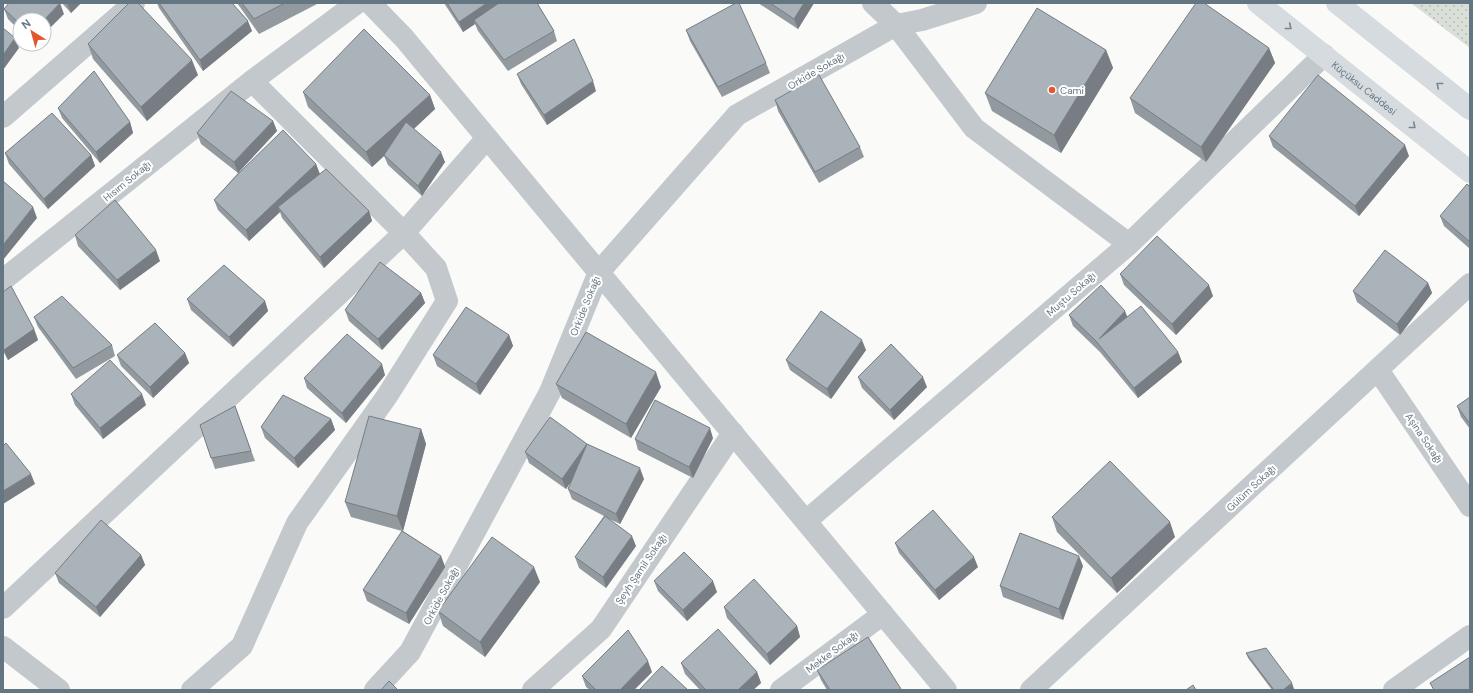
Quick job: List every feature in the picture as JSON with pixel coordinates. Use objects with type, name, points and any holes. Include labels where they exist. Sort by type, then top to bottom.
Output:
[{"type":"main road","name":"Küçüksu Caddesi","points":[[1258,3],[1470,172]]},
{"type":"main road","points":[[1337,3],[1470,109]]},
{"type":"street","points":[[3,117],[134,3]]},
{"type":"street","name":"Hısım Sokağı","points":[[3,280],[252,81],[357,3]]},
{"type":"street","points":[[370,3],[404,38],[946,690]]},
{"type":"street","points":[[873,3],[896,25],[974,128],[1129,244]]},
{"type":"street","name":"Orkide Sokağı","points":[[375,690],[410,652],[546,399],[599,272],[737,115],[896,25],[922,20],[976,3]]},
{"type":"street","name":"Muştu Sokağı","points":[[806,521],[1129,244],[1324,55]]},
{"type":"street","points":[[192,690],[242,646],[297,523],[387,396],[447,301],[436,268],[252,81]]},
{"type":"street","points":[[3,608],[404,234],[487,138]]},
{"type":"street","name":"Gülüm Sokağı","points":[[1031,690],[1470,284]]},
{"type":"street","name":"Aşina Sokağı","points":[[1378,370],[1470,506]]},
{"type":"street","name":"Şeyh Şamil Sokağı","points":[[533,690],[600,629],[733,433]]},
{"type":"street","name":"Mekke Sokağı","points":[[781,690],[883,614]]},
{"type":"street","points":[[1394,690],[1470,636]]},
{"type":"street","points":[[3,648],[59,690]]},
{"type":"shaded area","points":[[1411,3],[1470,3],[1470,48]]},
{"type":"building","points":[[9,3],[60,3],[52,12],[12,12],[12,16],[4,9]]},
{"type":"building","points":[[129,3],[138,3],[192,60],[141,107],[88,44]]},
{"type":"building","points":[[159,3],[232,3],[248,21],[200,60]]},
{"type":"building","points":[[242,3],[285,3],[254,19]]},
{"type":"building","points":[[447,3],[487,3],[459,22]]},
{"type":"building","points":[[499,3],[537,3],[554,31],[504,60],[474,20]]},
{"type":"building","points":[[736,3],[739,3],[766,63],[718,87],[686,30]]},
{"type":"building","points":[[770,3],[804,3],[794,19]]},
{"type":"building","points":[[1196,3],[1204,3],[1269,48],[1201,147],[1130,98]]},
{"type":"building","name":"Cami","points":[[1037,8],[1106,50],[1054,135],[985,93]]},
{"type":"building","points":[[3,28],[12,36],[12,42],[3,55]]},
{"type":"building","points":[[364,29],[430,95],[366,152],[303,92]]},
{"type":"building","points":[[574,39],[593,81],[544,115],[517,74]]},
{"type":"building","points":[[94,71],[130,122],[96,152],[58,108]]},
{"type":"building","points":[[819,75],[860,147],[815,172],[775,100]]},
{"type":"building","points":[[1318,75],[1405,145],[1355,206],[1269,136]]},
{"type":"building","points":[[231,91],[273,121],[234,162],[197,133]]},
{"type":"building","points":[[52,113],[91,155],[44,199],[5,153]]},
{"type":"building","points":[[406,122],[441,152],[418,186],[384,155]]},
{"type":"building","points":[[283,130],[316,164],[246,230],[214,200]]},
{"type":"building","points":[[326,169],[369,211],[320,257],[278,207]]},
{"type":"building","points":[[3,181],[33,207],[3,245]]},
{"type":"building","points":[[1467,184],[1470,187],[1470,242],[1440,216]]},
{"type":"building","points":[[115,200],[156,250],[117,280],[75,235]]},
{"type":"building","points":[[1157,236],[1209,285],[1172,324],[1120,274]]},
{"type":"building","points":[[1385,250],[1428,283],[1397,324],[1353,291]]},
{"type":"building","points":[[380,262],[421,293],[378,339],[345,310]]},
{"type":"building","points":[[224,265],[265,301],[229,337],[187,299]]},
{"type":"building","points":[[1101,285],[1125,311],[1099,339],[1141,306],[1178,352],[1134,388],[1096,341],[1069,315]]},
{"type":"building","points":[[11,286],[34,329],[4,350],[3,292]]},
{"type":"building","points":[[62,296],[112,345],[73,368],[34,317]]},
{"type":"building","points":[[466,307],[509,335],[476,384],[433,355]]},
{"type":"building","points":[[821,311],[862,340],[827,389],[786,360]]},
{"type":"building","points":[[155,323],[185,353],[150,387],[117,355]]},
{"type":"building","points":[[586,332],[656,372],[626,424],[556,384]]},
{"type":"building","points":[[347,334],[382,364],[342,413],[304,378]]},
{"type":"building","points":[[891,344],[923,377],[890,410],[858,377]]},
{"type":"building","points":[[110,360],[142,394],[100,428],[71,394]]},
{"type":"building","points":[[283,395],[331,419],[294,458],[261,427]]},
{"type":"building","points":[[1470,397],[1470,424],[1457,406]]},
{"type":"building","points":[[655,400],[710,428],[689,467],[635,439]]},
{"type":"building","points":[[235,406],[251,451],[211,458],[200,425]]},
{"type":"building","points":[[369,416],[421,429],[397,516],[345,502]]},
{"type":"building","points":[[550,417],[587,444],[562,479],[525,452]]},
{"type":"building","points":[[6,443],[31,474],[3,491],[3,446]]},
{"type":"building","points":[[587,444],[640,468],[616,514],[568,489]]},
{"type":"building","points":[[1110,461],[1170,522],[1111,578],[1052,517]]},
{"type":"building","points":[[933,510],[974,557],[935,590],[895,543]]},
{"type":"building","points":[[605,516],[632,536],[603,577],[575,557]]},
{"type":"building","points":[[101,520],[141,555],[96,607],[55,573]]},
{"type":"building","points":[[402,531],[441,556],[406,613],[363,590]]},
{"type":"building","points":[[1020,533],[1079,556],[1059,609],[1000,586]]},
{"type":"building","points":[[492,537],[534,567],[480,642],[438,611]]},
{"type":"building","points":[[684,552],[713,581],[683,610],[654,581]]},
{"type":"building","points":[[754,579],[797,626],[767,654],[724,607]]},
{"type":"building","points":[[718,629],[757,672],[738,690],[706,690],[681,663]]},
{"type":"building","points":[[628,630],[648,661],[620,690],[596,690],[582,676]]},
{"type":"building","points":[[868,637],[901,689],[830,690],[817,670]]},
{"type":"building","points":[[1266,648],[1292,683],[1283,690],[1274,690],[1246,653]]},
{"type":"building","points":[[1470,657],[1470,690],[1434,690],[1430,683]]},
{"type":"building","points":[[662,666],[688,690],[639,690]]},
{"type":"building","points":[[389,681],[398,690],[381,690]]},
{"type":"building","points":[[1193,685],[1196,690],[1186,690]]},
{"type":"place","name":"Cami","points":[[1052,90]]}]
